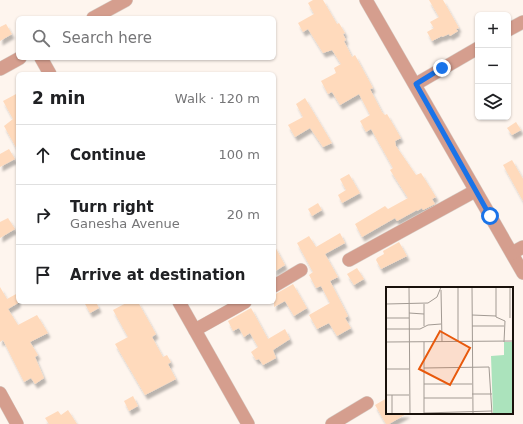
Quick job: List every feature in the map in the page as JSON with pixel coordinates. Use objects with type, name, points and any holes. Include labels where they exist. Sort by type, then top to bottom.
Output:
[{"type":"street","points":[[97,16],[126,0]]},
{"type":"street","points":[[366,0],[416,84],[475,191],[517,250],[523,274]]},
{"type":"street","points":[[511,28],[523,22]]},
{"type":"street","points":[[416,84],[475,50]]},
{"type":"street","points":[[0,69],[16,60]]},
{"type":"street","points":[[42,60],[49,72]]},
{"type":"street","points":[[349,260],[475,191]]},
{"type":"street","points":[[276,285],[301,270]]},
{"type":"street","points":[[180,304],[248,424]]},
{"type":"street","points":[[194,330],[241,304]]},
{"type":"street","points":[[0,393],[17,424]]},
{"type":"street","points":[[332,424],[367,403]]},
{"type":"building","points":[[313,0],[323,0],[337,24],[339,23],[345,33],[343,34],[346,40],[344,41],[352,57],[355,55],[373,88],[370,89],[382,112],[385,115],[387,114],[401,138],[395,141],[396,146],[416,175],[421,173],[436,197],[432,199],[435,204],[423,210],[422,208],[417,210],[397,221],[395,218],[362,237],[355,224],[385,206],[388,209],[408,198],[390,170],[393,168],[371,129],[366,132],[360,121],[370,115],[359,94],[340,105],[332,92],[328,94],[321,81],[336,73],[334,68],[341,64],[332,50],[323,53],[308,29],[303,32],[298,23],[314,14],[308,3]]},
{"type":"building","points":[[429,0],[443,0],[459,28],[456,29],[458,31],[450,36],[449,34],[432,41],[427,32],[434,28],[430,22],[439,17]]},
{"type":"building","points":[[6,24],[12,34],[0,41],[0,27]]},
{"type":"building","points":[[16,94],[16,147],[4,126],[13,119],[3,101]]},
{"type":"building","points":[[305,98],[332,143],[323,147],[310,128],[295,137],[288,125],[303,117],[296,104]]},
{"type":"building","points":[[516,122],[521,130],[512,135],[507,128]]},
{"type":"building","points":[[9,149],[15,159],[0,167],[0,154]]},
{"type":"building","points":[[512,160],[523,179],[523,201],[503,165]]},
{"type":"building","points":[[349,174],[360,193],[342,203],[338,195],[346,190],[340,179]]},
{"type":"building","points":[[318,203],[322,210],[312,216],[308,209]]},
{"type":"building","points":[[8,218],[15,229],[0,238],[0,222]]},
{"type":"building","points":[[340,233],[345,243],[325,254],[338,277],[330,281],[348,316],[345,318],[351,328],[337,336],[329,323],[317,329],[309,315],[330,303],[321,286],[316,288],[309,275],[313,272],[297,243],[309,236],[316,247]]},
{"type":"building","points":[[399,242],[407,256],[381,269],[376,260],[377,258],[384,254],[383,251]]},
{"type":"building","points":[[276,249],[285,265],[276,271]]},
{"type":"building","points":[[357,268],[364,279],[354,285],[347,274]]},
{"type":"building","points":[[293,284],[307,308],[294,316],[285,301],[274,307],[274,304],[276,304],[276,294]]},
{"type":"building","points":[[0,287],[7,299],[16,294],[16,304],[8,309],[18,325],[37,315],[48,333],[30,342],[38,355],[35,357],[44,378],[35,384],[31,378],[24,382],[3,340],[0,342]]},
{"type":"building","points":[[85,304],[97,304],[99,308],[90,313]]},
{"type":"building","points":[[124,304],[139,304],[156,334],[152,337],[163,357],[167,355],[171,362],[168,364],[176,379],[145,395],[115,344],[128,337],[113,310]]},
{"type":"building","points":[[251,308],[268,339],[285,329],[290,339],[273,350],[276,358],[263,365],[259,359],[256,360],[251,352],[258,347],[250,333],[244,337],[239,328],[233,331],[228,321]]},
{"type":"building","points":[[133,396],[138,406],[129,411],[124,401]]},
{"type":"building","points":[[386,399],[386,414],[406,414],[389,424],[386,424],[375,405]]},
{"type":"building","points":[[68,410],[77,424],[49,424],[45,418],[58,411],[61,415]]},
{"type":"route","points":[[442,68],[416,84],[490,216]]}]
